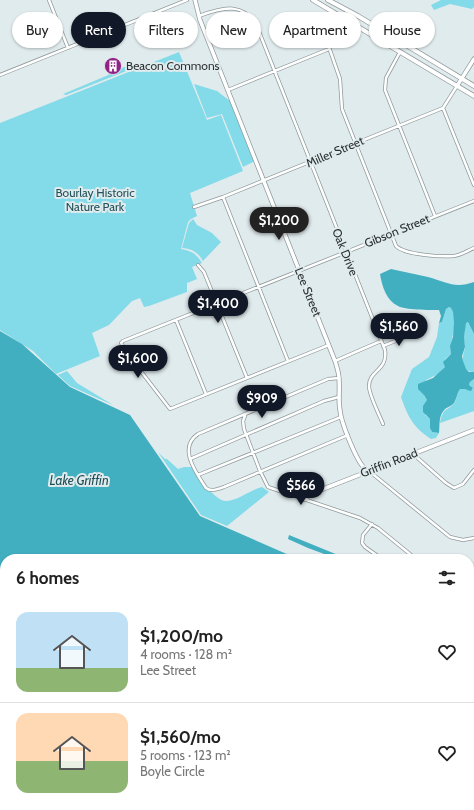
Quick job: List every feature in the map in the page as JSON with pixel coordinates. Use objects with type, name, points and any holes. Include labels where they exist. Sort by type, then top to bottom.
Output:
[{"type":"main road","points":[[313,0],[474,96]]},
{"type":"main road","points":[[328,0],[358,16],[474,86]]},
{"type":"street","points":[[49,0],[68,48]]},
{"type":"street","points":[[0,75],[187,0]]},
{"type":"street","name":"Lee Street","points":[[195,0],[199,16],[335,361],[340,378],[339,397],[341,417],[357,456],[365,469],[368,471]]},
{"type":"street","name":"Oak Drive","points":[[199,16],[214,10],[226,8],[235,9],[245,14],[255,24],[383,346],[385,355],[384,362],[372,376],[369,385],[383,424]]},
{"type":"street","points":[[331,11],[323,28],[340,79],[342,109],[391,234],[398,248],[407,252],[445,256],[459,254],[474,248]]},
{"type":"street","points":[[228,90],[329,49]]},
{"type":"street","points":[[400,52],[388,74],[384,87],[435,216]]},
{"type":"street","points":[[474,59],[444,108],[474,185]]},
{"type":"street","name":"Miller Street","points":[[194,207],[264,181],[444,108]]},
{"type":"street","points":[[223,197],[288,361]]},
{"type":"street","name":"Gibson Street","points":[[206,394],[170,409],[126,353],[121,343],[217,303],[474,201]]},
{"type":"street","points":[[198,265],[204,272],[247,378]]},
{"type":"street","points":[[176,320],[206,394],[329,345]]},
{"type":"street","points":[[383,346],[410,335]]},
{"type":"street","points":[[335,361],[381,341]]},
{"type":"street","points":[[340,378],[328,379],[198,434],[194,437],[188,448],[190,459],[198,475],[206,488],[210,491],[224,487],[348,435]]},
{"type":"street","points":[[190,459],[324,401],[339,397]]},
{"type":"street","points":[[245,415],[243,425],[246,435],[260,472],[268,487],[351,514],[372,524],[388,535],[410,554]]},
{"type":"street","points":[[198,475],[253,454],[341,417]]},
{"type":"street","name":"Griffin Road","points":[[304,499],[313,493],[474,430]]},
{"type":"street","points":[[413,454],[446,483],[454,488],[462,484],[474,470]]},
{"type":"street","points":[[368,471],[450,537],[463,540],[474,538]]},
{"type":"street","points":[[372,524],[363,535],[362,543],[376,554]]},
{"type":"green space","points":[[441,0],[474,0],[474,7],[472,9],[450,4],[434,10],[431,5]]},
{"type":"green space","name":"Bourlay Historic Nature Park","points":[[179,52],[207,120],[221,115],[243,171],[190,193],[197,216],[188,222],[181,249],[193,253],[202,263],[192,267],[197,279],[187,283],[187,292],[144,307],[140,298],[132,301],[109,325],[92,333],[100,356],[56,374],[33,351],[0,330],[0,123]]},
{"type":"green space","points":[[144,64],[66,95],[63,94],[124,67]]},
{"type":"green space","points":[[194,84],[217,91],[230,101],[254,161],[253,162],[243,167],[222,114],[207,118]]},
{"type":"green space","points":[[193,219],[197,225],[212,233],[221,242],[203,261],[199,255],[189,249],[182,248],[189,223]]},
{"type":"green space","points":[[449,307],[454,313],[455,319],[451,354],[445,359],[445,367],[438,374],[426,380],[424,395],[427,400],[425,415],[430,419],[430,428],[432,432],[439,433],[436,438],[431,439],[415,426],[401,397],[412,369],[429,357],[437,337],[439,323],[442,322],[446,309]]},
{"type":"green space","points":[[468,322],[474,334],[474,372],[466,370],[463,364],[465,348],[465,323]]},
{"type":"green space","points":[[67,371],[77,383],[113,405],[70,386],[58,375]]},
{"type":"green space","points":[[474,379],[474,411],[440,423],[443,413],[453,405],[460,389],[472,390],[473,388],[469,385]]},
{"type":"green space","points":[[158,452],[178,469],[192,467],[212,493],[217,498],[222,500],[227,501],[236,499],[262,487],[269,492],[227,526],[201,515]]},
{"type":"water","points":[[391,269],[456,285],[474,282],[474,334],[468,322],[466,323],[464,337],[465,347],[462,356],[466,369],[469,372],[474,372],[474,379],[469,385],[473,388],[471,391],[460,389],[454,403],[445,409],[440,418],[439,433],[432,432],[430,428],[430,419],[423,412],[423,406],[427,400],[418,389],[418,384],[433,378],[445,367],[443,362],[451,354],[450,346],[453,337],[454,322],[453,312],[449,307],[446,309],[442,322],[439,323],[441,316],[439,310],[417,310],[398,306],[390,300],[385,292],[380,274]]},
{"type":"water","name":"Lake Griffin","points":[[0,331],[22,344],[70,387],[130,415],[200,516],[287,554],[0,554]]},
{"type":"water","points":[[289,535],[336,554],[324,554],[288,539]]},
{"type":"place","name":"Beacon Commons","points":[[113,66]]}]
